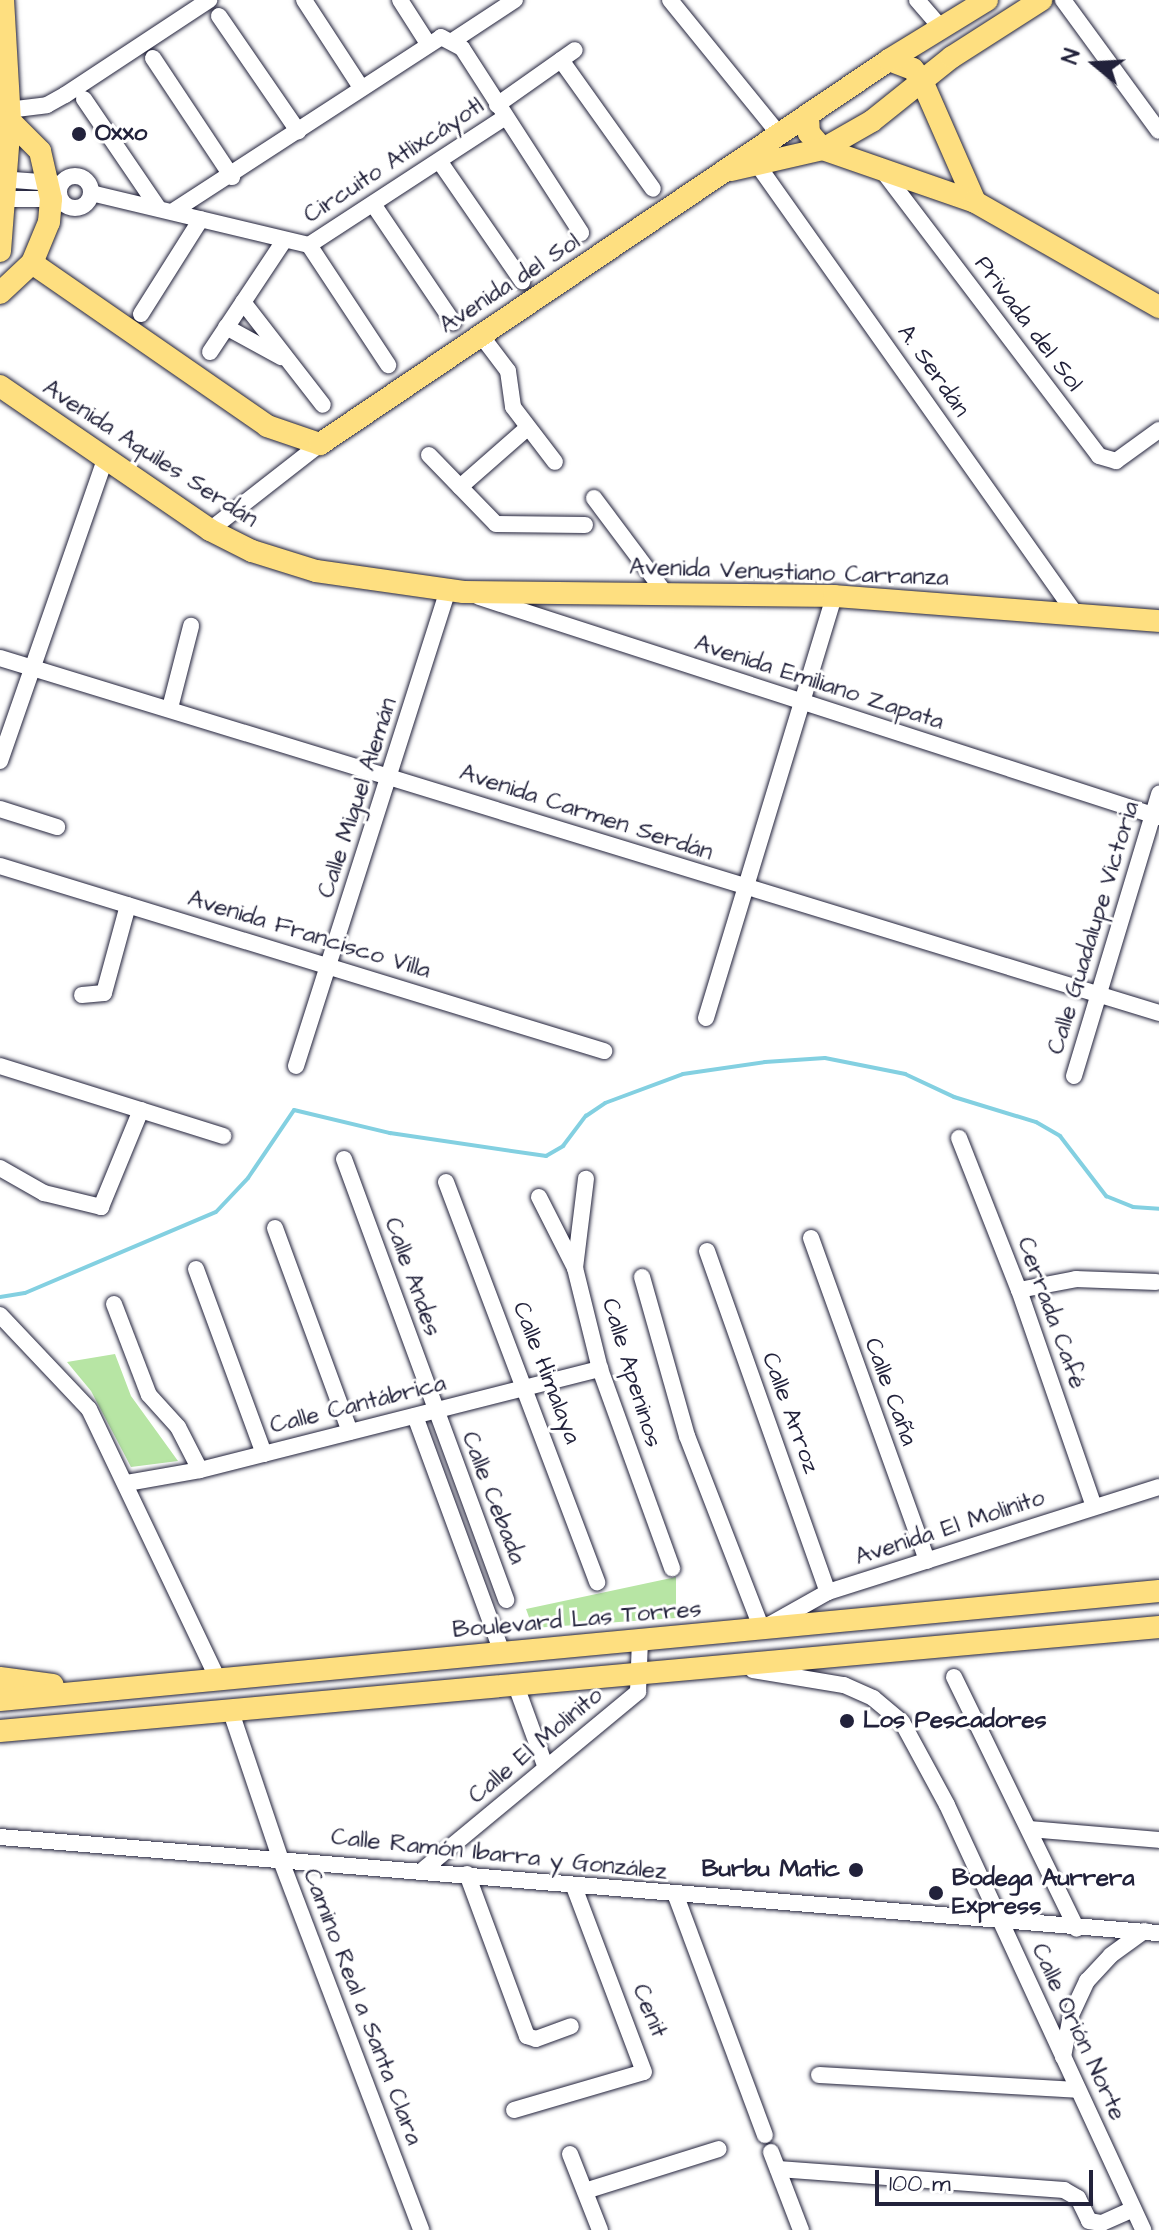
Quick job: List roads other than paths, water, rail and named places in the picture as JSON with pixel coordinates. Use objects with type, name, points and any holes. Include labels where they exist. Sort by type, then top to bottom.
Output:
[{"type":"main road","points":[[0,251],[9,115],[3,0]]},
{"type":"main road","name":"Avenida del Sol","points":[[754,160],[779,134],[889,60],[987,0]]},
{"type":"main road","name":"Avenida del Sol","points":[[320,444],[480,334],[731,170],[754,160],[823,149],[872,121],[922,81],[1041,0]]},
{"type":"main road","points":[[889,60],[904,63],[922,81],[975,202]]},
{"type":"main road","points":[[0,293],[32,263],[46,232],[55,191],[31,137],[9,115]]},
{"type":"main road","points":[[808,116],[809,133],[823,149],[877,164],[975,202],[1159,307]]},
{"type":"main road","points":[[32,263],[267,426],[320,444]]},
{"type":"main road","name":"Avenida Aquiles Serdán","points":[[0,386],[210,530],[252,551],[316,571],[456,591]]},
{"type":"main road","name":"Avenida Venustiano Carranza","points":[[456,591],[834,596],[1159,621]]},
{"type":"main road","name":"Boulevard Las Torres","points":[[0,1700],[1159,1591]]},
{"type":"main road","points":[[0,1731],[1159,1627]]},
{"type":"main road","points":[[0,1678],[118,1690]]},
{"type":"main road","points":[[0,1749],[44,1728]]},
{"type":"street","points":[[9,115],[47,105],[209,0]]},
{"type":"street","points":[[304,0],[360,86]]},
{"type":"street","points":[[400,0],[427,42]]},
{"type":"street","points":[[175,210],[232,177],[427,42],[454,40],[495,6],[515,0]]},
{"type":"street","points":[[670,0],[779,134]]},
{"type":"street","points":[[917,0],[941,28]]},
{"type":"street","points":[[1063,0],[1159,131]]},
{"type":"street","points":[[219,16],[298,131]]},
{"type":"street","points":[[454,40],[581,233]]},
{"type":"street","name":"Circuito Atlixcáyotl","points":[[309,245],[440,162],[575,50]]},
{"type":"street","points":[[153,58],[232,177]]},
{"type":"street","points":[[561,60],[653,189]]},
{"type":"street","points":[[84,99],[157,206]]},
{"type":"street","name":"A. Serdán","points":[[754,160],[1077,616]]},
{"type":"street","points":[[440,162],[522,281]]},
{"type":"street","name":"Privada del Sol","points":[[877,164],[1099,456],[1116,461],[1159,430]]},
{"type":"street","points":[[3,189],[55,191],[79,176],[88,182],[91,193]]},
{"type":"street","points":[[55,191],[77,208],[91,193]]},
{"type":"street","points":[[91,193],[175,210],[283,242],[309,245],[388,365]]},
{"type":"street","points":[[373,204],[453,322]]},
{"type":"street","points":[[141,314],[201,219]]},
{"type":"street","points":[[210,352],[283,242]]},
{"type":"street","points":[[243,302],[323,405]]},
{"type":"street","points":[[226,327],[287,361]]},
{"type":"street","points":[[480,334],[508,371],[513,407],[526,429],[555,462]]},
{"type":"street","points":[[460,487],[526,429]]},
{"type":"street","name":"Avenida del Sol","points":[[210,530],[320,444]]},
{"type":"street","points":[[429,455],[496,524],[585,525]]},
{"type":"street","points":[[0,761],[30,667],[105,459]]},
{"type":"street","points":[[594,498],[665,593]]},
{"type":"street","name":"Avenida Emiliano Zapata","points":[[456,591],[1156,816]]},
{"type":"street","name":"Calle Miguel Alemán","points":[[296,1066],[456,591]]},
{"type":"street","points":[[706,1018],[834,596]]},
{"type":"street","points":[[170,708],[191,626]]},
{"type":"street","name":"Avenida Carmen Serdán","points":[[0,658],[170,708],[745,889],[1159,1013]]},
{"type":"street","name":"Calle Guadalupe Victoria","points":[[1074,1076],[1156,816],[1159,794]]},
{"type":"street","points":[[0,809],[57,827]]},
{"type":"street","name":"Avenida Francisco Villa","points":[[0,866],[604,1051]]},
{"type":"street","points":[[82,995],[104,993],[128,905]]},
{"type":"street","points":[[0,1066],[223,1136]]},
{"type":"street","points":[[0,1168],[44,1193],[101,1207],[141,1110]]},
{"type":"street","name":"Cerrada Café","points":[[959,1138],[1019,1290],[1094,1506]]},
{"type":"street","name":"Calle Andes","points":[[344,1159],[435,1412]]},
{"type":"street","points":[[575,1268],[586,1179]]},
{"type":"street","name":"Calle Himalaya","points":[[446,1182],[527,1387],[597,1582]]},
{"type":"street","name":"Calle Apeninos","points":[[539,1197],[575,1268],[600,1369],[672,1568]]},
{"type":"street","points":[[275,1228],[350,1432]]},
{"type":"street","name":"Calle Caña","points":[[811,1238],[927,1561]]},
{"type":"street","name":"Calle Arroz","points":[[707,1251],[828,1592]]},
{"type":"street","points":[[196,1269],[264,1454]]},
{"type":"street","points":[[642,1277],[687,1436],[762,1629]]},
{"type":"street","points":[[1019,1290],[1076,1279],[1156,1282]]},
{"type":"street","points":[[114,1304],[149,1395],[178,1427],[200,1470]]},
{"type":"street","points":[[2,1319],[89,1409],[218,1679]]},
{"type":"street","name":"Calle Cantábrica","points":[[127,1483],[200,1470],[600,1369]]},
{"type":"street","name":"Calle Cebada","points":[[435,1412],[506,1600]]},
{"type":"street","points":[[415,1416],[502,1653]]},
{"type":"street","name":"Avenida El Molinito","points":[[762,1629],[828,1592],[1159,1487]]},
{"type":"street","points":[[640,1640],[643,1674]]},
{"type":"street","name":"Calle Orión Norte","points":[[728,1668],[844,1685],[873,1698],[902,1722],[922,1753],[1143,2230]]},
{"type":"street","name":"Calle El Molinito","points":[[424,1869],[638,1692],[643,1674]]},
{"type":"street","points":[[954,1677],[1077,1929]]},
{"type":"street","points":[[515,1683],[546,1768]]},
{"type":"street","name":"Camino Real a Santa Clara","points":[[230,1709],[280,1858],[421,2230]]},
{"type":"street","points":[[1029,1829],[1159,1840]]},
{"type":"street","name":"Calle Ramón Ibarra y González","points":[[0,1837],[424,1869],[676,1896],[1077,1929],[1151,1932]]},
{"type":"street","points":[[467,1874],[527,2036],[536,2039],[571,2026]]},
{"type":"street","name":"Cenit","points":[[514,2110],[644,2072],[574,1887]]},
{"type":"street","points":[[676,1896],[765,2135]]},
{"type":"street","points":[[1063,2057],[1071,2015],[1087,1981],[1111,1955],[1151,1932]]},
{"type":"street","points":[[819,2075],[1078,2090]]},
{"type":"street","points":[[585,2191],[719,2149]]},
{"type":"street","points":[[771,2152],[801,2230]]},
{"type":"street","points":[[570,2154],[600,2230]]},
{"type":"street","points":[[778,2169],[1064,2190],[1078,2198],[1097,2225],[1133,2209]]},
{"type":"waterway","points":[[0,1297],[25,1293],[216,1212],[248,1178],[294,1110],[390,1133],[546,1156],[563,1146],[586,1116],[605,1103],[683,1074],[765,1062],[825,1058],[905,1074],[954,1097],[1036,1122],[1060,1136],[1106,1196],[1133,1207],[1159,1209]]},
{"type":"place","name":"Oxxo","points":[[79,134]]},
{"type":"place","name":"Los Pescadores","points":[[847,1721]]},
{"type":"place","name":"Burbu Matic","points":[[856,1870]]},
{"type":"place","name":"Bodega Aurrera Express","points":[[936,1893]]}]
